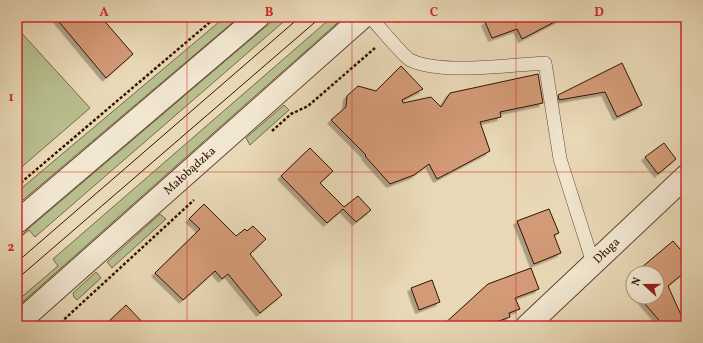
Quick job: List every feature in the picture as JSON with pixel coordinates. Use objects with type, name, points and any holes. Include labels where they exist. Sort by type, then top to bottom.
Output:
[{"type":"street","points":[[17,222],[258,17]]},
{"type":"street","name":"Małobądzka","points":[[17,324],[363,17]]},
{"type":"street","name":"Długa","points":[[527,326],[686,176]]},
{"type":"lane","points":[[370,17],[408,60],[428,65],[462,67],[545,62],[560,159],[594,264]]},
{"type":"path","points":[[17,186],[216,17]]},
{"type":"path","points":[[269,134],[291,114],[308,106],[381,43],[386,35],[403,17]]},
{"type":"path","points":[[57,326],[196,198]]},
{"type":"green space","points":[[225,17],[239,17],[17,205],[17,192]]},
{"type":"green space","points":[[277,17],[289,17],[35,237],[29,230],[17,240],[28,229]]},
{"type":"green space","points":[[332,17],[344,17],[17,307],[17,301],[58,266],[53,259]]},
{"type":"green space","points":[[17,28],[90,108],[17,171]]},
{"type":"green space","points":[[284,105],[289,110],[250,145],[246,138]]},
{"type":"green space","points":[[160,214],[166,219],[112,268],[107,262]]},
{"type":"green space","points":[[96,272],[101,278],[77,300],[73,293]]},
{"type":"building","points":[[55,17],[101,17],[133,54],[106,78]]},
{"type":"building","points":[[495,17],[564,17],[522,39],[517,29],[492,38],[485,22]]},
{"type":"building","points":[[622,63],[642,105],[617,117],[605,92],[559,100],[558,95]]},
{"type":"building","points":[[401,66],[423,89],[402,100],[403,103],[431,97],[441,107],[450,93],[538,74],[543,103],[500,112],[501,117],[480,122],[490,151],[437,179],[429,164],[414,175],[390,184],[365,156],[366,155],[331,120],[346,107],[347,96],[358,86],[376,91]]},
{"type":"building","points":[[664,143],[676,159],[658,174],[645,157]]},
{"type":"building","points":[[310,148],[333,171],[320,183],[344,207],[358,196],[371,210],[356,222],[343,209],[327,223],[281,176]]},
{"type":"building","points":[[204,204],[236,236],[245,229],[247,231],[253,226],[266,239],[250,254],[282,295],[260,313],[228,274],[222,279],[215,271],[183,300],[155,273],[200,229],[189,219]]},
{"type":"building","points":[[549,209],[559,233],[554,235],[561,253],[534,264],[517,221]]},
{"type":"building","points":[[673,241],[686,256],[686,271],[668,286],[686,326],[664,326],[646,305],[665,305],[665,265],[644,265]]},
{"type":"building","points":[[531,268],[539,289],[515,298],[520,309],[509,313],[510,317],[486,326],[442,326],[488,284]]},
{"type":"building","points":[[432,280],[440,302],[419,310],[411,288]]},
{"type":"building","points":[[126,305],[146,326],[104,326]]},
{"type":"tram line","points":[[17,262],[300,17]]},
{"type":"tram line","points":[[17,279],[321,17]]}]
